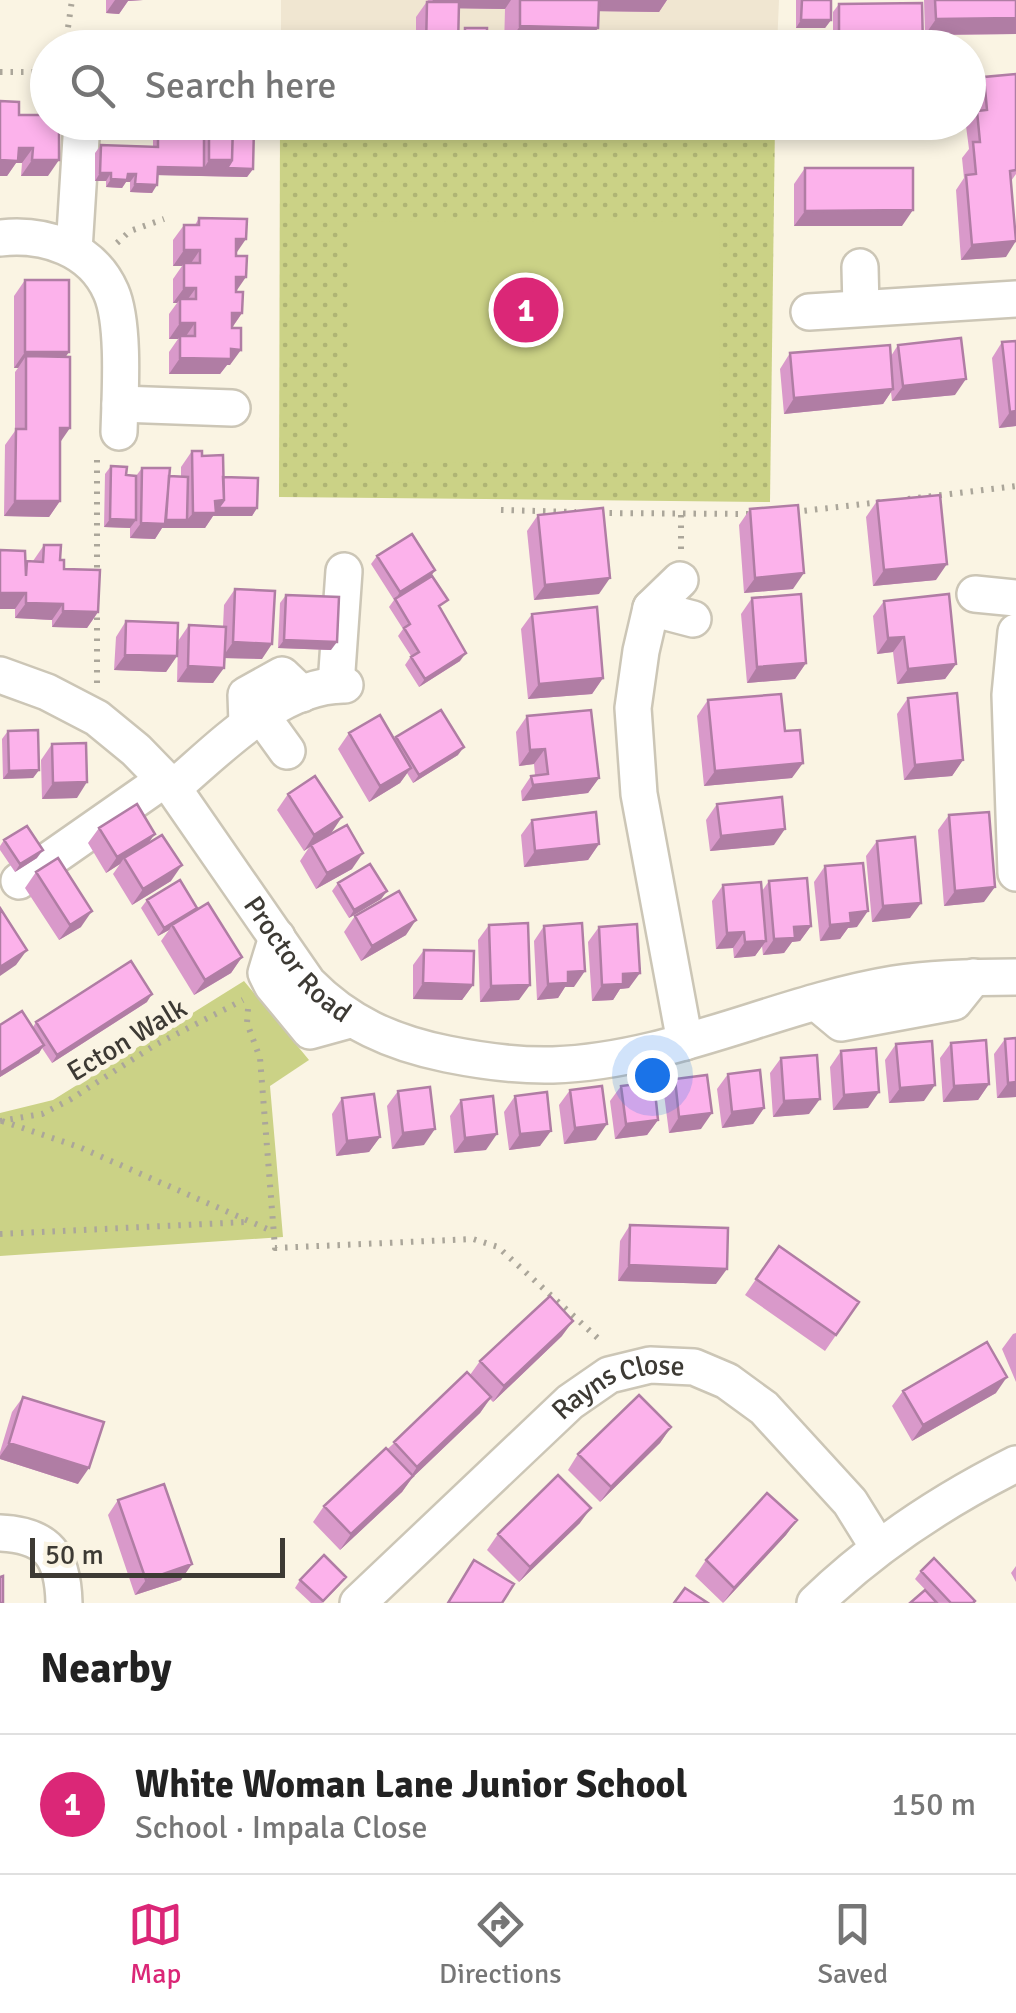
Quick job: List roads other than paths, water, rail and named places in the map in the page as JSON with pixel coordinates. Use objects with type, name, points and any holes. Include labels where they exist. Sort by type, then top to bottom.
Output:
[{"type":"street","points":[[83,140],[86,262]]},
{"type":"street","points":[[0,238],[26,235],[55,241],[86,262],[111,292],[118,324],[120,418],[162,405],[232,408]]},
{"type":"street","points":[[860,267],[861,308]]},
{"type":"street","points":[[809,312],[1016,299]]},
{"type":"street","points":[[286,752],[254,720],[246,695],[282,676],[302,694],[341,685],[344,571]]},
{"type":"street","points":[[680,580],[651,608],[633,708],[639,794],[685,1042]]},
{"type":"street","points":[[975,594],[1016,598]]},
{"type":"street","points":[[651,608],[693,619]]},
{"type":"street","points":[[1016,632],[1010,695],[1016,872]]},
{"type":"street","name":"Proctor Road","points":[[0,675],[47,692],[96,718],[136,750],[169,784],[308,983],[350,1020],[407,1046],[483,1061],[554,1065],[626,1056],[685,1042],[894,984],[974,976],[1016,977]]},
{"type":"street","points":[[18,881],[169,784],[254,720]]},
{"type":"street","name":"Rayns Close","points":[[358,1603],[570,1402],[609,1375],[650,1365],[694,1367],[727,1380],[764,1408],[850,1502],[878,1548]]},
{"type":"street","points":[[814,1603],[878,1548],[963,1490],[1016,1464]]},
{"type":"street","points":[[0,1533],[42,1542],[58,1561],[64,1603]]},
{"type":"place","name":"White Woman Lane Junior School","points":[[526,310]]}]
